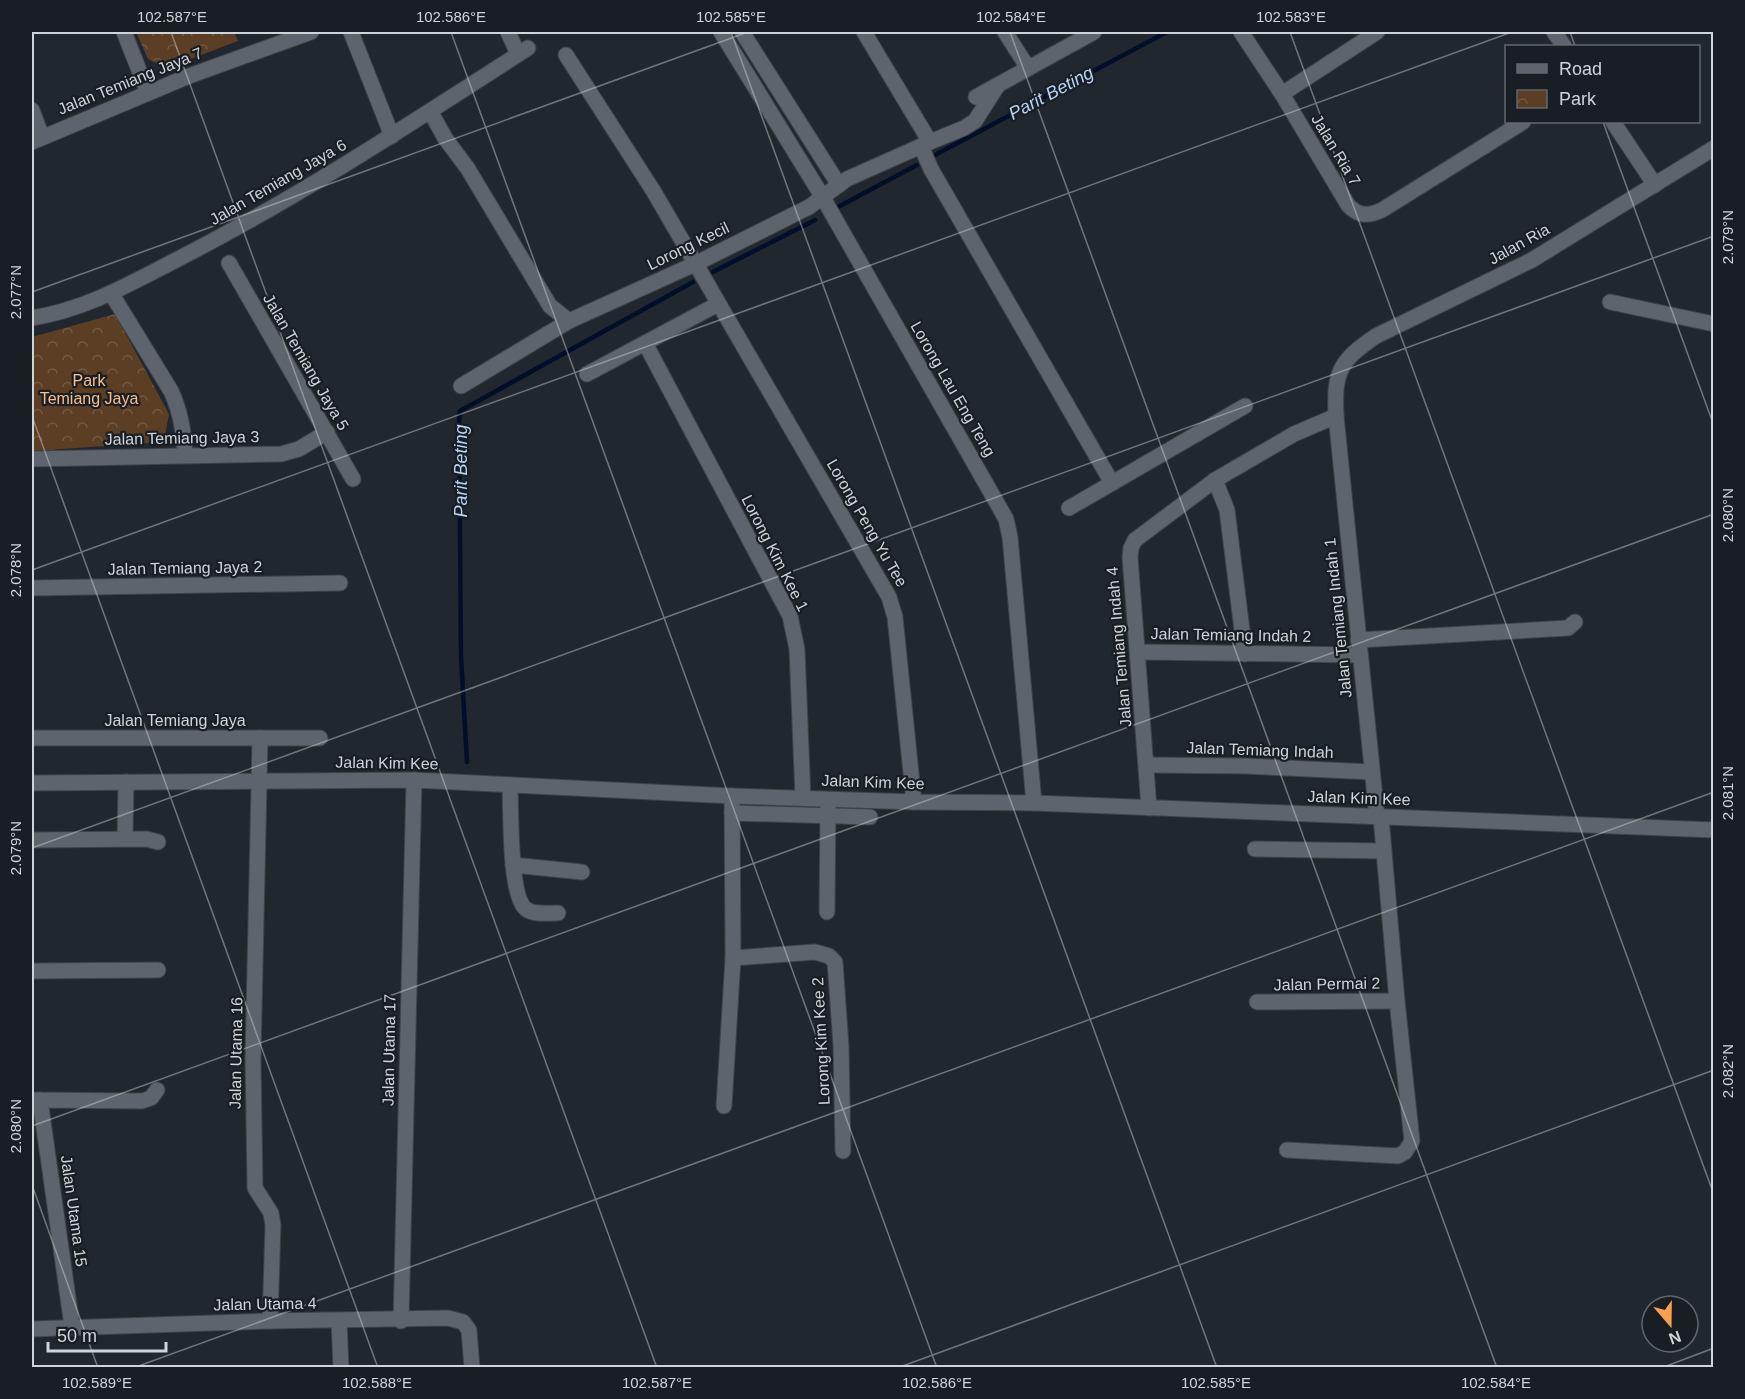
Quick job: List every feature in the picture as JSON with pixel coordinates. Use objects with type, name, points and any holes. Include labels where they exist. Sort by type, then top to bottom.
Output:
[{"type":"street","points":[[124,32],[148,93]]},
{"type":"street","name":"Jalan Temiang Jaya 7","points":[[37,139],[148,93],[311,32]]},
{"type":"street","points":[[351,32],[392,136]]},
{"type":"street","name":"Jalan Temiang Jaya 6","points":[[32,318],[78,308],[216,239],[392,136],[523,51],[508,32]]},
{"type":"street","name":"Lorong Lau Eng Teng","points":[[721,32],[828,207],[1006,519],[1010,537],[1034,803]]},
{"type":"street","points":[[742,32],[839,185]]},
{"type":"street","points":[[864,32],[927,154],[1112,483]]},
{"type":"street","points":[[1005,32],[1028,68]]},
{"type":"street","points":[[976,97],[1094,32]]},
{"type":"street","name":"Jalan Ria 7","points":[[1241,32],[1282,94],[1348,205],[1359,214],[1371,215],[1382,210],[1521,123]]},
{"type":"street","points":[[1282,94],[1377,32]]},
{"type":"street","points":[[1554,32],[1563,45]]},
{"type":"street","name":"Lorong Peng Yu Tee","points":[[566,55],[654,192],[889,597],[895,617],[914,802]]},
{"type":"street","name":"Lorong Kecil","points":[[461,386],[569,321],[702,276],[808,207],[828,207],[839,185],[927,154],[975,121],[998,85]]},
{"type":"street","points":[[32,110],[37,139]]},
{"type":"street","points":[[430,111],[445,138],[468,169],[550,306],[569,321]]},
{"type":"street","points":[[1615,123],[1655,185]]},
{"type":"street","name":"Jalan Ria","points":[[1341,368],[1354,351],[1376,336],[1532,260],[1713,148]]},
{"type":"street","name":"Jalan Temiang Jaya 5","points":[[229,263],[353,479]]},
{"type":"street","points":[[111,292],[179,407],[185,455]]},
{"type":"street","points":[[1610,302],[1713,324]]},
{"type":"street","points":[[587,374],[718,304]]},
{"type":"street","name":"Lorong Kim Kee 1","points":[[645,343],[790,616],[797,649],[803,798]]},
{"type":"street","name":"Jalan Temiang Indah 1","points":[[1287,1150],[1398,1156],[1405,1152],[1412,1141],[1384,851],[1372,772],[1336,416],[1335,388],[1341,368]]},
{"type":"street","points":[[1068,508],[1245,406]]},
{"type":"street","name":"Jalan Temiang Indah 4","points":[[1149,808],[1139,652],[1131,578],[1131,548],[1142,533],[1215,480],[1294,434],[1336,416]]},
{"type":"street","name":"Jalan Temiang Jaya 3","points":[[32,459],[281,454],[298,449],[327,432]]},
{"type":"street","points":[[1215,480],[1227,510],[1245,654]]},
{"type":"street","name":"Jalan Temiang Jaya 2","points":[[32,588],[340,583]]},
{"type":"street","name":"Jalan Temiang Indah 2","points":[[1139,652],[1245,654],[1359,647],[1568,628],[1575,622]]},
{"type":"street","name":"Jalan Temiang Jaya","points":[[32,738],[320,738]]},
{"type":"street","name":"Jalan Utama 16","points":[[260,738],[253,1058],[254,1160],[255,1188],[271,1213],[273,1225],[270,1321]]},
{"type":"street","name":"Jalan Temiang Indah","points":[[1147,765],[1245,766],[1372,772]]},
{"type":"street","name":"Jalan Kim Kee","points":[[32,783],[414,780],[732,796],[1034,803],[1713,830]]},
{"type":"street","name":"Jalan Utama 17","points":[[401,1321],[414,780]]},
{"type":"street","points":[[125,838],[126,782]]},
{"type":"street","points":[[510,785],[513,865],[520,904],[531,912],[558,913]]},
{"type":"street","points":[[724,1106],[733,958],[732,796]]},
{"type":"street","points":[[827,912],[828,799]]},
{"type":"street","points":[[732,813],[870,817]]},
{"type":"street","points":[[32,840],[125,838],[158,842]]},
{"type":"street","points":[[1255,849],[1384,851]]},
{"type":"street","points":[[513,865],[582,872]]},
{"type":"street","name":"Lorong Kim Kee 2","points":[[733,958],[815,952],[829,956],[835,962],[841,1046],[843,1151]]},
{"type":"street","points":[[32,971],[158,970]]},
{"type":"street","name":"Jalan Permai 2","points":[[1257,1002],[1397,1001]]},
{"type":"street","points":[[36,1100],[142,1101],[151,1098],[157,1090]]},
{"type":"street","name":"Jalan Utama 15","points":[[36,1100],[72,1326]]},
{"type":"street","name":"Jalan Utama 4","points":[[32,1329],[72,1326],[270,1321],[401,1321],[448,1318],[464,1322],[469,1330],[472,1368]]},
{"type":"street","points":[[339,1321],[341,1368]]},
{"type":"green space","points":[[136,32],[234,32],[238,41],[167,68],[148,59]]},
{"type":"green space","name":"Park Temiang Jaya","points":[[115,314],[169,414],[164,442],[32,451],[32,337]]},
{"type":"waterway","name":"Parit Beting","points":[[935,155],[1167,32]]},
{"type":"waterway","name":"Parit Beting","points":[[838,207],[917,165]]},
{"type":"waterway","name":"Parit Beting","points":[[713,272],[815,220]]},
{"type":"waterway","name":"Parit Beting","points":[[467,762],[461,657],[460,411],[693,282]]}]
